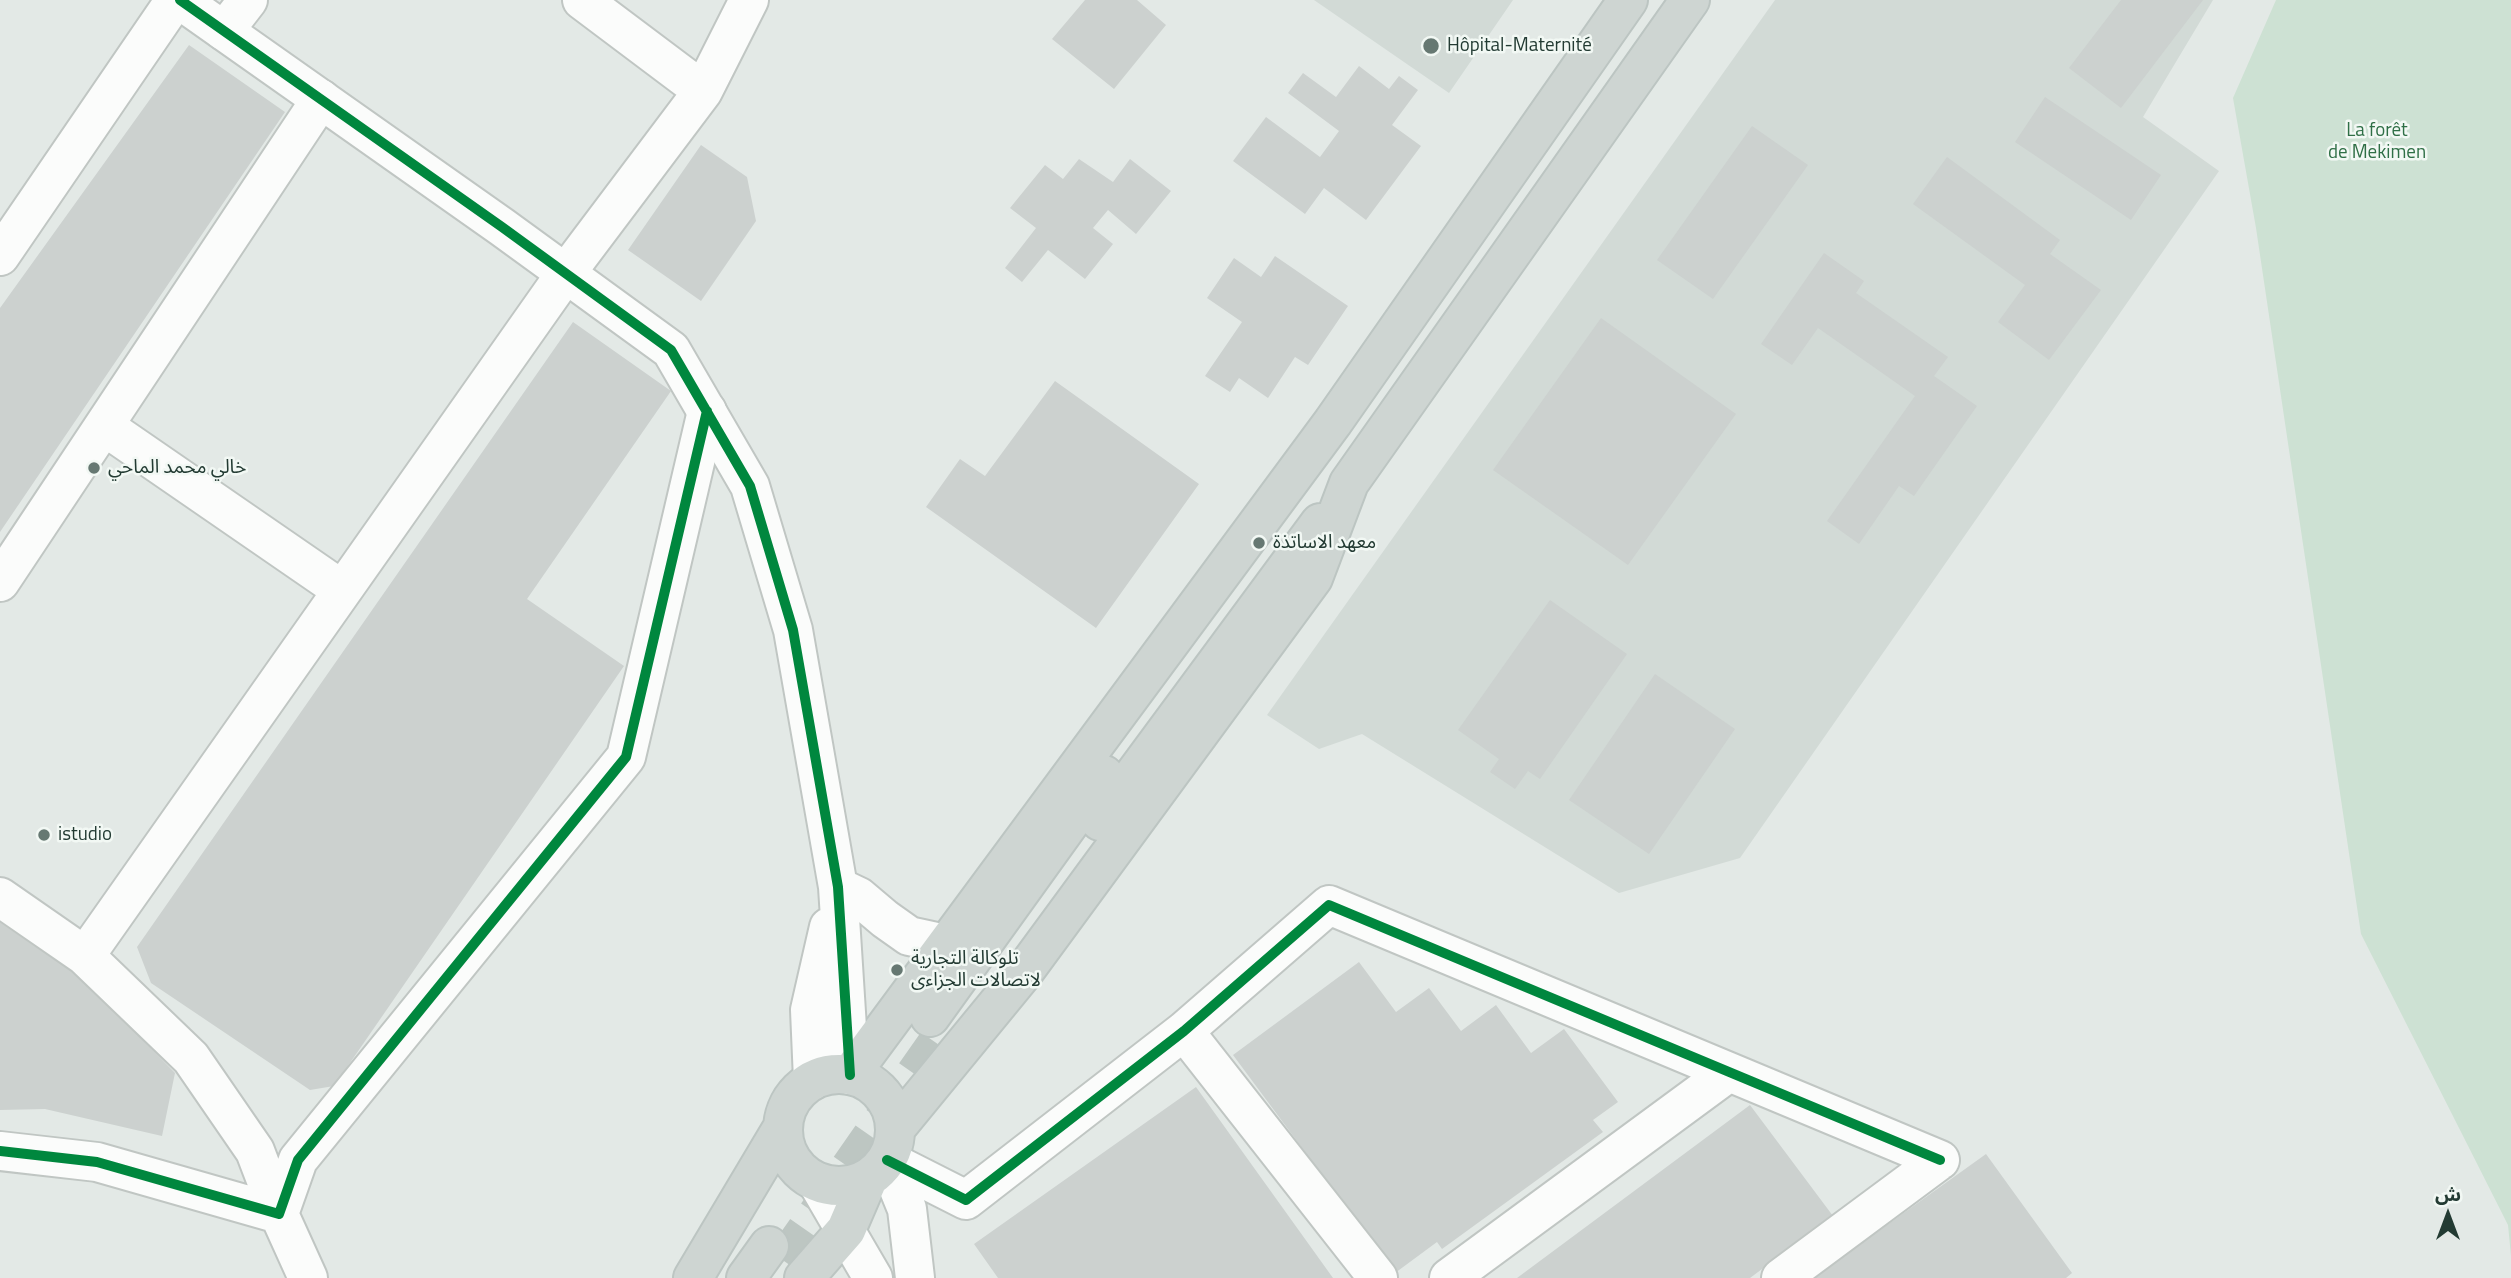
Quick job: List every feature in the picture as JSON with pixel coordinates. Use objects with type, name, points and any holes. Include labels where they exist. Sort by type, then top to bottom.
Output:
[{"type":"main road","points":[[1349,484],[1313,578],[1023,973],[883,1156],[852,1185],[835,1186],[817,1182],[802,1173],[791,1160],[784,1144],[783,1127],[787,1108],[798,1092],[832,1078],[946,944],[1334,422],[1628,0]]},
{"type":"main road","points":[[1334,422],[1258,561],[939,1022],[1349,484],[1690,0]]},
{"type":"main road","points":[[746,1278],[782,1266],[846,1230],[883,1156],[891,1111],[882,1094],[867,1082],[832,1078]]},
{"type":"main road","points":[[693,1278],[783,1127]]},
{"type":"street","points":[[0,256],[177,0],[321,99],[671,350],[750,486],[793,630],[838,887],[832,1078]]},
{"type":"street","points":[[224,31],[248,0]]},
{"type":"street","points":[[582,0],[703,91]]},
{"type":"street","points":[[85,956],[566,273],[703,91],[749,0]]},
{"type":"street","points":[[0,582],[321,99]]},
{"type":"street","points":[[279,1214],[298,1160],[626,757],[708,411]]},
{"type":"street","points":[[104,426],[342,590]]},
{"type":"street","points":[[838,887],[859,897],[909,936],[946,944]]},
{"type":"street","points":[[0,897],[85,956],[191,1058],[255,1151],[279,1214],[308,1278]]},
{"type":"street","points":[[883,1156],[966,1200],[1184,1031],[1329,905],[1940,1160],[1781,1278]]},
{"type":"street","points":[[1184,1031],[1378,1278]]},
{"type":"street","points":[[1449,1278],[1729,1072]]},
{"type":"street","points":[[4,1155],[97,1162],[279,1214]]},
{"type":"street","points":[[883,1156],[907,1209],[915,1278]]},
{"type":"street","points":[[817,1182],[873,1278]]},
{"type":"shaded area","name":"Hôpital-Maternité","points":[[1314,0],[1513,0],[1449,93]]},
{"type":"shaded area","points":[[1775,0],[2213,0],[2143,117],[2219,171],[1740,858],[1619,893],[1362,734],[1319,749],[1267,715]]},
{"type":"green space","name":"La forêt de Mekimen","points":[[2276,0],[2511,0],[2511,1256],[2508,1225],[2361,934],[2256,228],[2233,98]]},
{"type":"building","points":[[1085,0],[1137,0],[1166,25],[1114,89],[1052,39]]},
{"type":"building","points":[[2121,0],[2203,0],[2121,108],[2069,68]]},
{"type":"building","points":[[189,45],[285,112],[0,532],[0,308]]},
{"type":"building","points":[[1359,66],[1389,89],[1399,76],[1418,90],[1392,125],[1421,146],[1366,220],[1324,188],[1305,214],[1233,161],[1266,117],[1320,157],[1339,131],[1288,93],[1303,73],[1336,97]]},
{"type":"building","points":[[2045,97],[2161,175],[2131,220],[2015,142]]},
{"type":"building","points":[[1752,126],[1808,165],[1713,299],[1657,260]]},
{"type":"building","points":[[701,145],[747,177],[756,221],[701,301],[628,250]]},
{"type":"building","points":[[1947,157],[2060,240],[2050,254],[2101,290],[2049,360],[1998,322],[2025,285],[1913,204]]},
{"type":"building","points":[[1079,159],[1113,182],[1130,159],[1171,191],[1136,234],[1108,210],[1093,228],[1113,244],[1085,279],[1048,250],[1022,282],[1005,268],[1036,228],[1010,208],[1045,165],[1063,179]]},
{"type":"building","points":[[1824,253],[1864,281],[1856,293],[1948,357],[1934,376],[1977,406],[1914,496],[1899,486],[1859,544],[1827,521],[1915,396],[1818,328],[1792,365],[1761,344]]},
{"type":"building","points":[[1275,256],[1348,306],[1308,365],[1295,357],[1268,398],[1239,378],[1230,392],[1205,376],[1242,322],[1207,298],[1234,258],[1261,277]]},
{"type":"building","points":[[1601,318],[1736,414],[1628,565],[1493,470]]},
{"type":"building","points":[[573,322],[671,391],[527,599],[624,666],[334,1086],[310,1090],[151,983],[137,947]]},
{"type":"building","points":[[1055,381],[1199,484],[1096,628],[926,507],[960,459],[985,476]]},
{"type":"building","points":[[1550,600],[1627,654],[1540,779],[1528,771],[1515,789],[1490,772],[1499,759],[1458,730]]},
{"type":"building","points":[[1655,674],[1735,729],[1649,854],[1569,800]]},
{"type":"building","points":[[0,915],[84,979],[175,1073],[162,1136],[45,1109],[0,1110]]},
{"type":"building","points":[[1359,962],[1396,1012],[1429,988],[1461,1031],[1496,1005],[1531,1053],[1564,1029],[1618,1102],[1593,1120],[1603,1132],[1442,1249],[1437,1242],[1395,1273],[1233,1055]]},
{"type":"building","points":[[1196,1087],[1333,1278],[998,1278],[974,1244]]},
{"type":"building","points":[[1750,1105],[1833,1216],[1750,1278],[1517,1278]]},
{"type":"building","points":[[1986,1154],[2072,1273],[2066,1278],[1813,1278]]},
{"type":"tunnel","points":[[784,1261],[947,1028]]},
{"type":"cycle path","points":[[180,0],[671,350],[750,486],[793,630],[838,887],[850,1075]]},
{"type":"cycle path","points":[[0,1151],[97,1162],[279,1214],[298,1160],[626,757],[707,411]]},
{"type":"cycle path","points":[[887,1160],[966,1200],[1184,1031],[1329,905],[1940,1160]]},
{"type":"place","name":"Hôpital-Maternité","points":[[1431,46]]},
{"type":"place","name":"خالي محمد الماحي","points":[[94,468]]},
{"type":"place","name":"معهد الاساتذة","points":[[1259,543]]},
{"type":"place","name":"istudio","points":[[44,835]]},
{"type":"place","name":"تلوكالة التجارية لاتصالات الجزاءى","points":[[897,970]]}]
